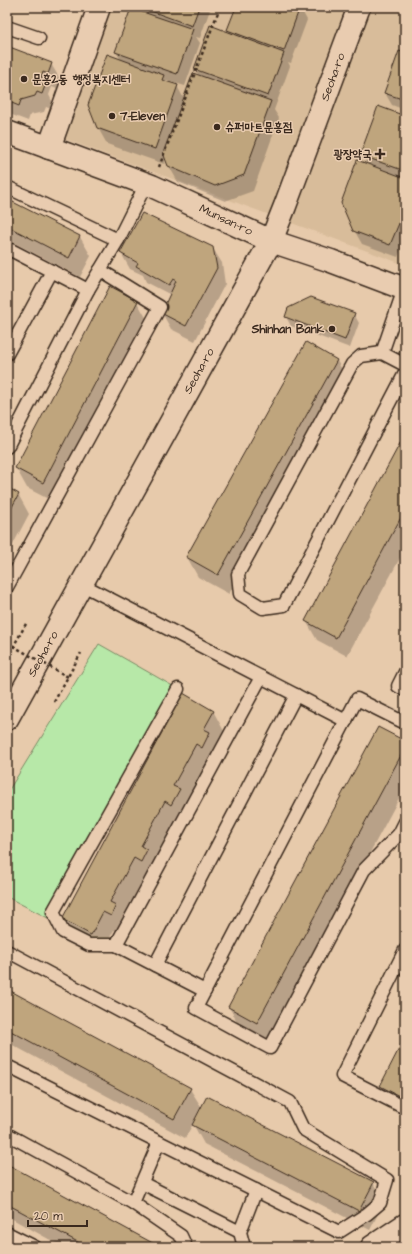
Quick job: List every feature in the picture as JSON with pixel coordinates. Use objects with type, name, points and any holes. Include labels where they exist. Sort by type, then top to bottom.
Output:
[{"type":"main road","points":[[49,148],[99,7]]},
{"type":"main road","name":"Seoha-ro","points":[[7,719],[271,241],[359,7]]},
{"type":"main road","name":"Munsan-ro","points":[[7,132],[49,148],[152,176],[271,241],[331,261],[405,289]]},
{"type":"main road","points":[[372,1247],[405,1225]]},
{"type":"lane","points":[[7,27],[39,38]]},
{"type":"lane","points":[[7,447],[88,290],[118,240],[152,176]]},
{"type":"lane","points":[[7,187],[118,240]]},
{"type":"lane","points":[[7,252],[9,249],[88,290]]},
{"type":"lane","points":[[7,587],[160,307],[100,270]]},
{"type":"lane","points":[[7,354],[52,271]]},
{"type":"lane","points":[[382,353],[405,289]]},
{"type":"lane","points":[[405,365],[382,353],[361,356],[352,364],[238,574],[240,594],[263,608],[284,605],[405,373]]},
{"type":"lane","points":[[82,584],[346,721]]},
{"type":"lane","points":[[405,672],[398,686],[405,690]]},
{"type":"lane","points":[[116,945],[261,677]]},
{"type":"lane","points":[[178,689],[53,912],[64,932],[90,945],[116,945],[205,991]]},
{"type":"lane","points":[[155,965],[296,695]]},
{"type":"lane","points":[[405,723],[357,699],[196,1008],[270,1048],[364,870],[399,834],[405,822]]},
{"type":"lane","points":[[405,950],[342,1076],[405,1108]]},
{"type":"lane","points":[[7,951],[290,1102],[303,1129],[387,1180],[380,1203],[367,1214],[339,1232],[7,1066]]},
{"type":"lane","points":[[7,1134],[133,1203],[181,1236],[186,1247]]},
{"type":"lane","points":[[133,1203],[159,1142]]},
{"type":"lane","points":[[142,1183],[240,1232]]},
{"type":"lane","points":[[244,1247],[240,1232],[256,1190]]},
{"type":"lane","points":[[7,1234],[35,1247]]},
{"type":"path","points":[[152,176],[220,7]]},
{"type":"path","points":[[7,658],[27,622]]},
{"type":"path","points":[[13,646],[68,677]]},
{"type":"path","points":[[54,702],[81,653]]},
{"type":"shaded area","points":[[108,7],[405,7],[405,265],[62,138]]},
{"type":"green space","points":[[99,644],[178,689],[50,919],[7,897],[7,793]]},
{"type":"building","points":[[140,7],[199,7],[192,26]]},
{"type":"building","points":[[236,7],[300,7],[284,51],[227,30]]},
{"type":"building","points":[[131,8],[193,29],[177,74],[115,52]]},
{"type":"building","points":[[210,25],[284,53],[268,96],[194,69]]},
{"type":"building","name":"문흥2동 행정복지센터","points":[[7,46],[52,63],[48,74],[43,72],[39,84],[45,86],[42,94],[37,92],[35,96],[21,100],[19,106],[7,101]]},
{"type":"building","points":[[399,51],[405,53],[405,100],[384,93]]},
{"type":"building","points":[[107,54],[164,75],[162,80],[178,85],[155,149],[97,128],[88,105]]},
{"type":"building","name":"슈퍼마트문흥점","points":[[193,73],[271,101],[244,175],[215,186],[168,166],[163,153]]},
{"type":"building","points":[[378,106],[405,116],[405,171],[360,155]]},
{"type":"building","points":[[357,160],[405,178],[405,209],[390,245],[353,231],[341,203]]},
{"type":"building","points":[[7,199],[80,236],[69,258],[7,226]]},
{"type":"building","points":[[142,213],[213,247],[217,268],[186,326],[161,313],[176,281],[173,279],[169,285],[136,266],[138,263],[120,253]]},
{"type":"building","points":[[110,286],[138,301],[43,483],[15,468]]},
{"type":"building","name":"Shinhan Bank","points":[[311,297],[355,313],[345,340],[285,317],[288,308]]},
{"type":"building","points":[[405,337],[405,358],[398,355]]},
{"type":"building","points":[[306,342],[337,360],[218,575],[186,557]]},
{"type":"building","points":[[405,434],[405,510],[336,638],[305,621]]},
{"type":"building","points":[[7,487],[19,494],[7,516]]},
{"type":"building","points":[[183,693],[214,711],[204,729],[210,732],[202,748],[196,744],[173,786],[180,789],[171,805],[165,801],[141,846],[147,850],[141,862],[134,858],[110,902],[116,905],[111,916],[103,912],[91,935],[62,919]]},
{"type":"building","points":[[378,727],[405,741],[405,748],[257,1023],[228,1007]]},
{"type":"building","points":[[7,989],[191,1088],[174,1119],[7,1029]]},
{"type":"building","points":[[405,1037],[405,1099],[380,1086]]},
{"type":"building","points":[[207,1096],[374,1182],[359,1211],[192,1125]]},
{"type":"building","points":[[7,1164],[160,1247],[87,1247],[7,1204]]},
{"type":"place","name":"문흥2동 행정복지센터","points":[[24,79]]},
{"type":"place","name":"7-Eleven","points":[[112,116]]},
{"type":"place","name":"슈퍼마트문흥점","points":[[217,127]]},
{"type":"place","name":"광장약국","points":[[380,154]]},
{"type":"place","name":"Shinhan Bank","points":[[332,329]]}]
